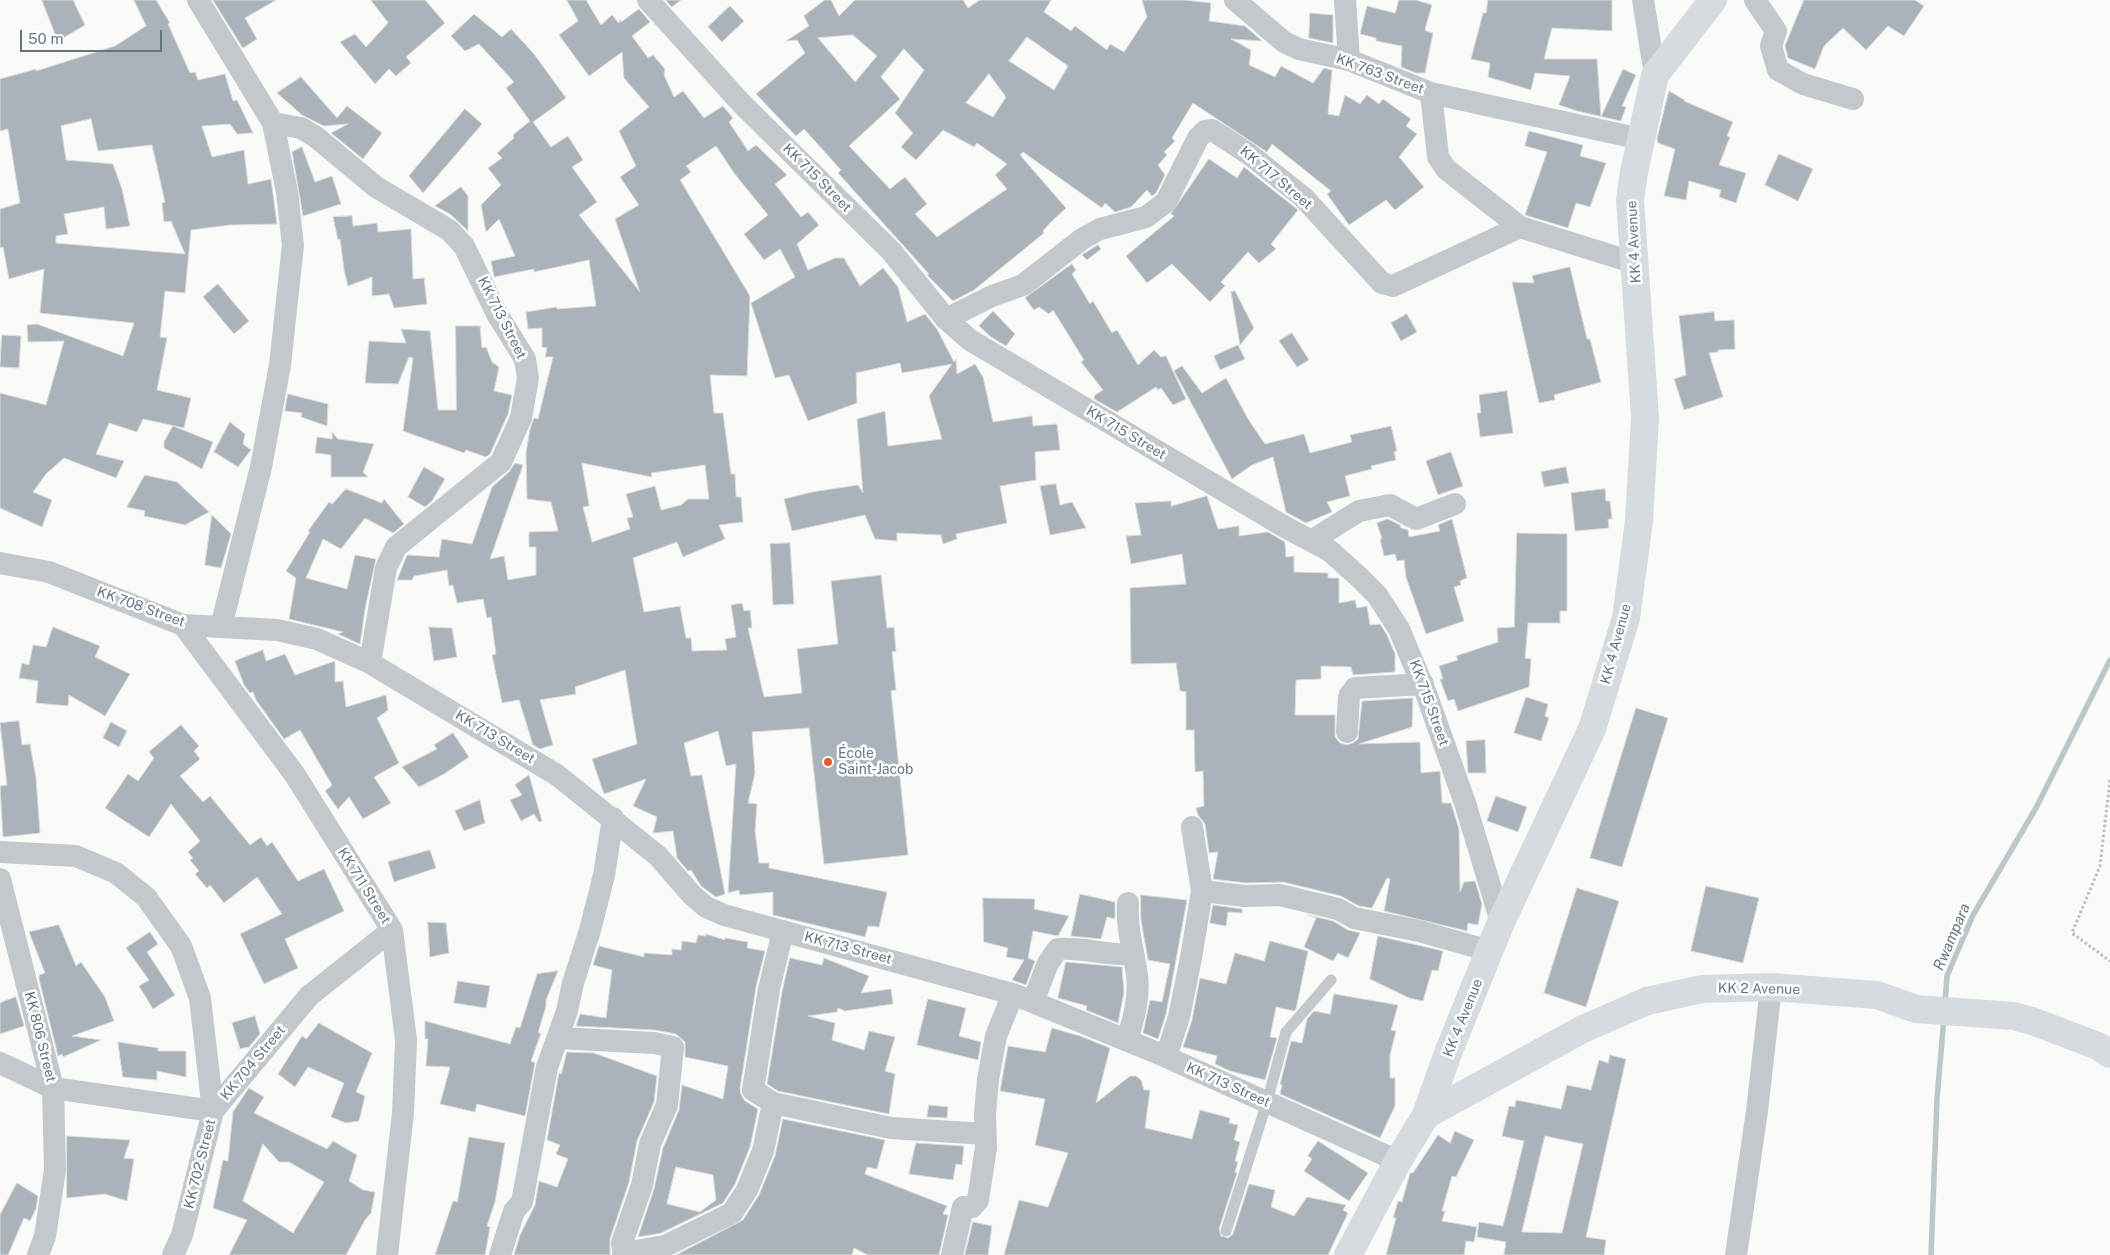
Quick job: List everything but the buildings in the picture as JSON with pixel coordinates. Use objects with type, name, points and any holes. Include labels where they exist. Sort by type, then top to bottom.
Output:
[{"type":"main road","name":"KK 4 Avenue","points":[[1348,1255],[1398,1161],[1426,1115],[1448,1053],[1501,922],[1592,729],[1626,618],[1639,521],[1645,417],[1630,200],[1655,75],[1712,0]]},
{"type":"main road","name":"KK 2 Avenue","points":[[1426,1115],[1583,1029],[1647,1001],[1702,989],[1771,987],[1877,996],[1916,1009],[2014,1016],[2032,1020],[2098,1046],[2110,1054]]},
{"type":"street","points":[[198,0],[273,123],[287,192],[293,245],[280,365],[261,467],[221,627]]},
{"type":"street","name":"KK 715 Street","points":[[648,0],[741,103],[892,252],[946,319],[970,340],[1330,551],[1377,595],[1399,628],[1423,684],[1465,803],[1501,922]]},
{"type":"street","name":"KK 763 Street","points":[[1235,0],[1284,42],[1299,49],[1349,60],[1431,93],[1438,156],[1446,169],[1520,227]]},
{"type":"street","points":[[1345,0],[1349,60]]},
{"type":"street","points":[[1643,0],[1655,75]]},
{"type":"street","points":[[1755,0],[1776,31],[1771,46],[1778,70],[1803,84],[1853,99]]},
{"type":"street","points":[[1431,93],[1641,139]]},
{"type":"street","name":"KK 713 Street","points":[[273,123],[301,128],[316,137],[376,187],[449,230],[464,246],[497,314],[525,359],[528,378],[520,418],[501,462],[396,547],[386,568],[370,663],[557,774],[658,856],[692,895],[706,907],[724,915],[1023,998],[1127,1040],[1398,1161]]},
{"type":"street","name":"KK 717 Street","points":[[946,319],[992,296],[1023,285],[1082,239],[1100,229],[1146,216],[1166,202],[1198,138],[1205,131],[1212,130],[1249,154],[1303,197],[1382,283],[1393,286],[1520,227]]},
{"type":"street","points":[[1520,227],[1635,262]]},
{"type":"street","points":[[1311,541],[1359,511],[1390,505],[1416,519],[1454,504]]},
{"type":"street","name":"KK 708 Street","points":[[0,563],[49,572],[183,625],[277,630],[316,638],[370,663]]},
{"type":"street","name":"KK 711 Street","points":[[183,625],[294,775],[392,930],[406,1040],[403,1113],[388,1255]]},
{"type":"street","points":[[1347,732],[1349,696],[1355,688],[1423,684]]},
{"type":"street","points":[[500,1255],[514,1211],[522,1202],[547,1067],[558,1038],[604,875],[613,818]]},
{"type":"street","points":[[1166,1057],[1181,1009],[1202,891],[1192,828]]},
{"type":"street","name":"KK 702 Street","points":[[0,852],[76,856],[116,873],[146,897],[181,946],[200,998],[213,1111],[182,1235],[173,1255]]},
{"type":"street","name":"KK 806 Street","points":[[0,879],[53,1088],[55,1170],[45,1236],[38,1255]]},
{"type":"street","points":[[1202,891],[1245,896],[1280,895],[1338,909],[1354,918],[1418,931],[1490,951]]},
{"type":"street","points":[[1127,1040],[1136,1011],[1138,978],[1127,920],[1128,903]]},
{"type":"street","name":"KK 704 Street","points":[[0,1063],[53,1088],[213,1111],[309,996],[392,930]]},
{"type":"street","points":[[783,931],[767,997],[752,1090],[773,1103],[891,1128],[985,1134]]},
{"type":"street","points":[[952,1255],[963,1207],[972,1207],[978,1200],[984,1175],[988,1079],[996,1036],[1058,950],[1070,948],[1118,955],[1133,954]]},
{"type":"street","points":[[1736,1255],[1757,1111],[1771,987]]},
{"type":"street","points":[[558,1038],[654,1043],[673,1048],[667,1105],[650,1144],[642,1185],[622,1243],[624,1254],[665,1246],[702,1229],[718,1218],[732,1213],[747,1190],[756,1169],[763,1150],[773,1103]]},
{"type":"lane","points":[[1226,1231],[1267,1102],[1286,1032],[1331,980]]},
{"type":"path","points":[[2110,780],[2100,866],[2072,933],[2110,961]]},
{"type":"waterway","name":"Rwampara","points":[[1945,1003],[1947,976],[1973,915],[2036,808],[2110,660]]},
{"type":"waterway","name":"Rwampara","points":[[1931,1255],[1937,1099],[1944,1017]]},
{"type":"place","name":"École Saint-Jacob","points":[[828,762]]}]
